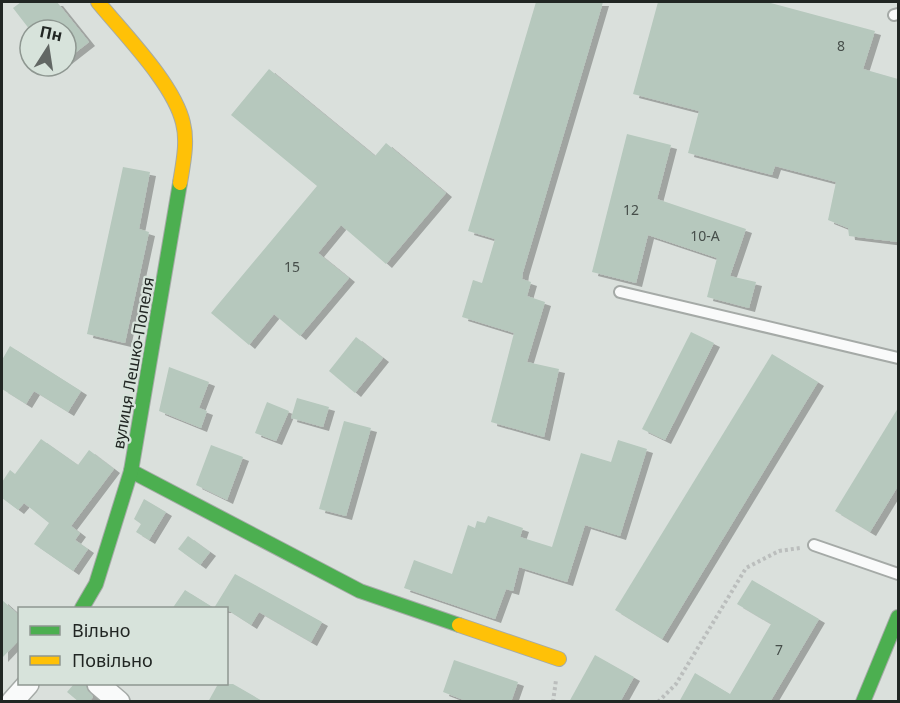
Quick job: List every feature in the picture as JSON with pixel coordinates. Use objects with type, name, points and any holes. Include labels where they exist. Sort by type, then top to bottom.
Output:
[{"type":"street","name":"вулиця Лешко-Попеля","points":[[98,2],[175,99],[184,124],[185,152],[131,471],[360,591],[559,659]]},
{"type":"street","points":[[83,607],[96,584],[131,471]]},
{"type":"street","points":[[863,702],[898,617]]},
{"type":"street","points":[[12,702],[27,685]]},
{"type":"street","points":[[99,685],[119,702]]},
{"type":"lane","points":[[620,292],[898,358]]},
{"type":"lane","points":[[814,545],[898,574]]},
{"type":"path","points":[[658,702],[676,684],[746,568],[779,551],[814,545]]},
{"type":"building","points":[[21,2],[57,2],[70,18],[21,18],[13,8]]},
{"type":"building","points":[[536,2],[603,2],[522,279],[531,282],[527,296],[545,302],[527,362],[559,369],[544,437],[491,422],[514,333],[462,317],[473,280],[482,283],[495,239],[468,231]]},
{"type":"building","points":[[658,2],[767,2],[875,31],[863,69],[898,79],[898,242],[849,236],[848,228],[828,220],[836,182],[775,166],[772,175],[688,153],[699,111],[633,94]]},
{"type":"building","points":[[78,28],[89,42],[78,51]]},
{"type":"building","points":[[269,69],[375,156],[386,143],[446,193],[386,264],[341,225],[318,253],[349,278],[300,336],[274,314],[249,345],[211,313],[317,186],[231,115]]},
{"type":"building","points":[[627,134],[671,145],[657,199],[746,229],[730,276],[756,282],[749,308],[707,297],[717,258],[648,235],[636,283],[592,272]]},
{"type":"building","points":[[123,167],[150,172],[139,229],[149,232],[125,343],[87,334]]},
{"type":"building","points":[[691,332],[714,343],[665,440],[642,429]]},
{"type":"building","points":[[356,337],[383,358],[355,393],[329,371]]},
{"type":"building","points":[[10,346],[81,391],[68,412],[34,391],[26,404],[2,389],[2,360]]},
{"type":"building","points":[[772,354],[818,382],[662,639],[615,610]]},
{"type":"building","points":[[169,367],[209,382],[199,408],[207,411],[201,428],[159,411]]},
{"type":"building","points":[[297,398],[329,407],[323,427],[291,418]]},
{"type":"building","points":[[267,402],[289,411],[276,441],[255,433]]},
{"type":"building","points":[[898,408],[898,486],[870,532],[835,511]]},
{"type":"building","points":[[344,421],[371,428],[346,516],[319,509]]},
{"type":"building","points":[[41,439],[78,465],[89,450],[114,469],[71,526],[80,533],[75,540],[88,549],[73,571],[34,544],[49,523],[24,503],[18,510],[2,498],[2,482],[10,470],[15,474]]},
{"type":"building","points":[[618,440],[647,449],[620,536],[585,525],[567,582],[519,567],[513,591],[506,589],[495,619],[404,588],[414,560],[452,574],[468,525],[475,528],[477,521],[485,523],[488,516],[523,528],[520,537],[552,547],[581,453],[611,462]]},
{"type":"building","points":[[211,445],[243,457],[227,500],[196,485]]},
{"type":"building","points":[[144,499],[166,512],[149,540],[136,532],[141,524],[134,519]]},
{"type":"building","points":[[188,536],[210,552],[200,565],[178,549]]},
{"type":"building","points":[[235,574],[322,622],[311,642],[259,612],[251,625],[228,610],[228,607],[215,607]]},
{"type":"building","points":[[752,580],[819,619],[770,702],[679,702],[695,673],[730,694],[771,624],[737,604]]},
{"type":"building","points":[[185,590],[212,607],[173,607]]},
{"type":"building","points":[[2,600],[18,614],[18,641],[2,658]]},
{"type":"building","points":[[595,655],[634,677],[620,702],[569,702]]},
{"type":"building","points":[[454,660],[518,682],[511,702],[469,702],[443,692]]},
{"type":"building","points":[[233,684],[264,702],[208,702],[217,685]]},
{"type":"building","points":[[73,685],[87,685],[93,697],[89,702],[79,702],[67,692]]},
{"type":"traffic: fast","points":[[83,607],[96,584],[131,471],[180,183]]},
{"type":"traffic: fast","points":[[131,471],[360,591],[459,625]]},
{"type":"traffic: fast","points":[[863,702],[898,617]]},
{"type":"traffic: slow","points":[[98,2],[147,60],[170,92],[178,108],[185,138],[180,183]]},
{"type":"traffic: slow","points":[[459,625],[559,659]]}]
